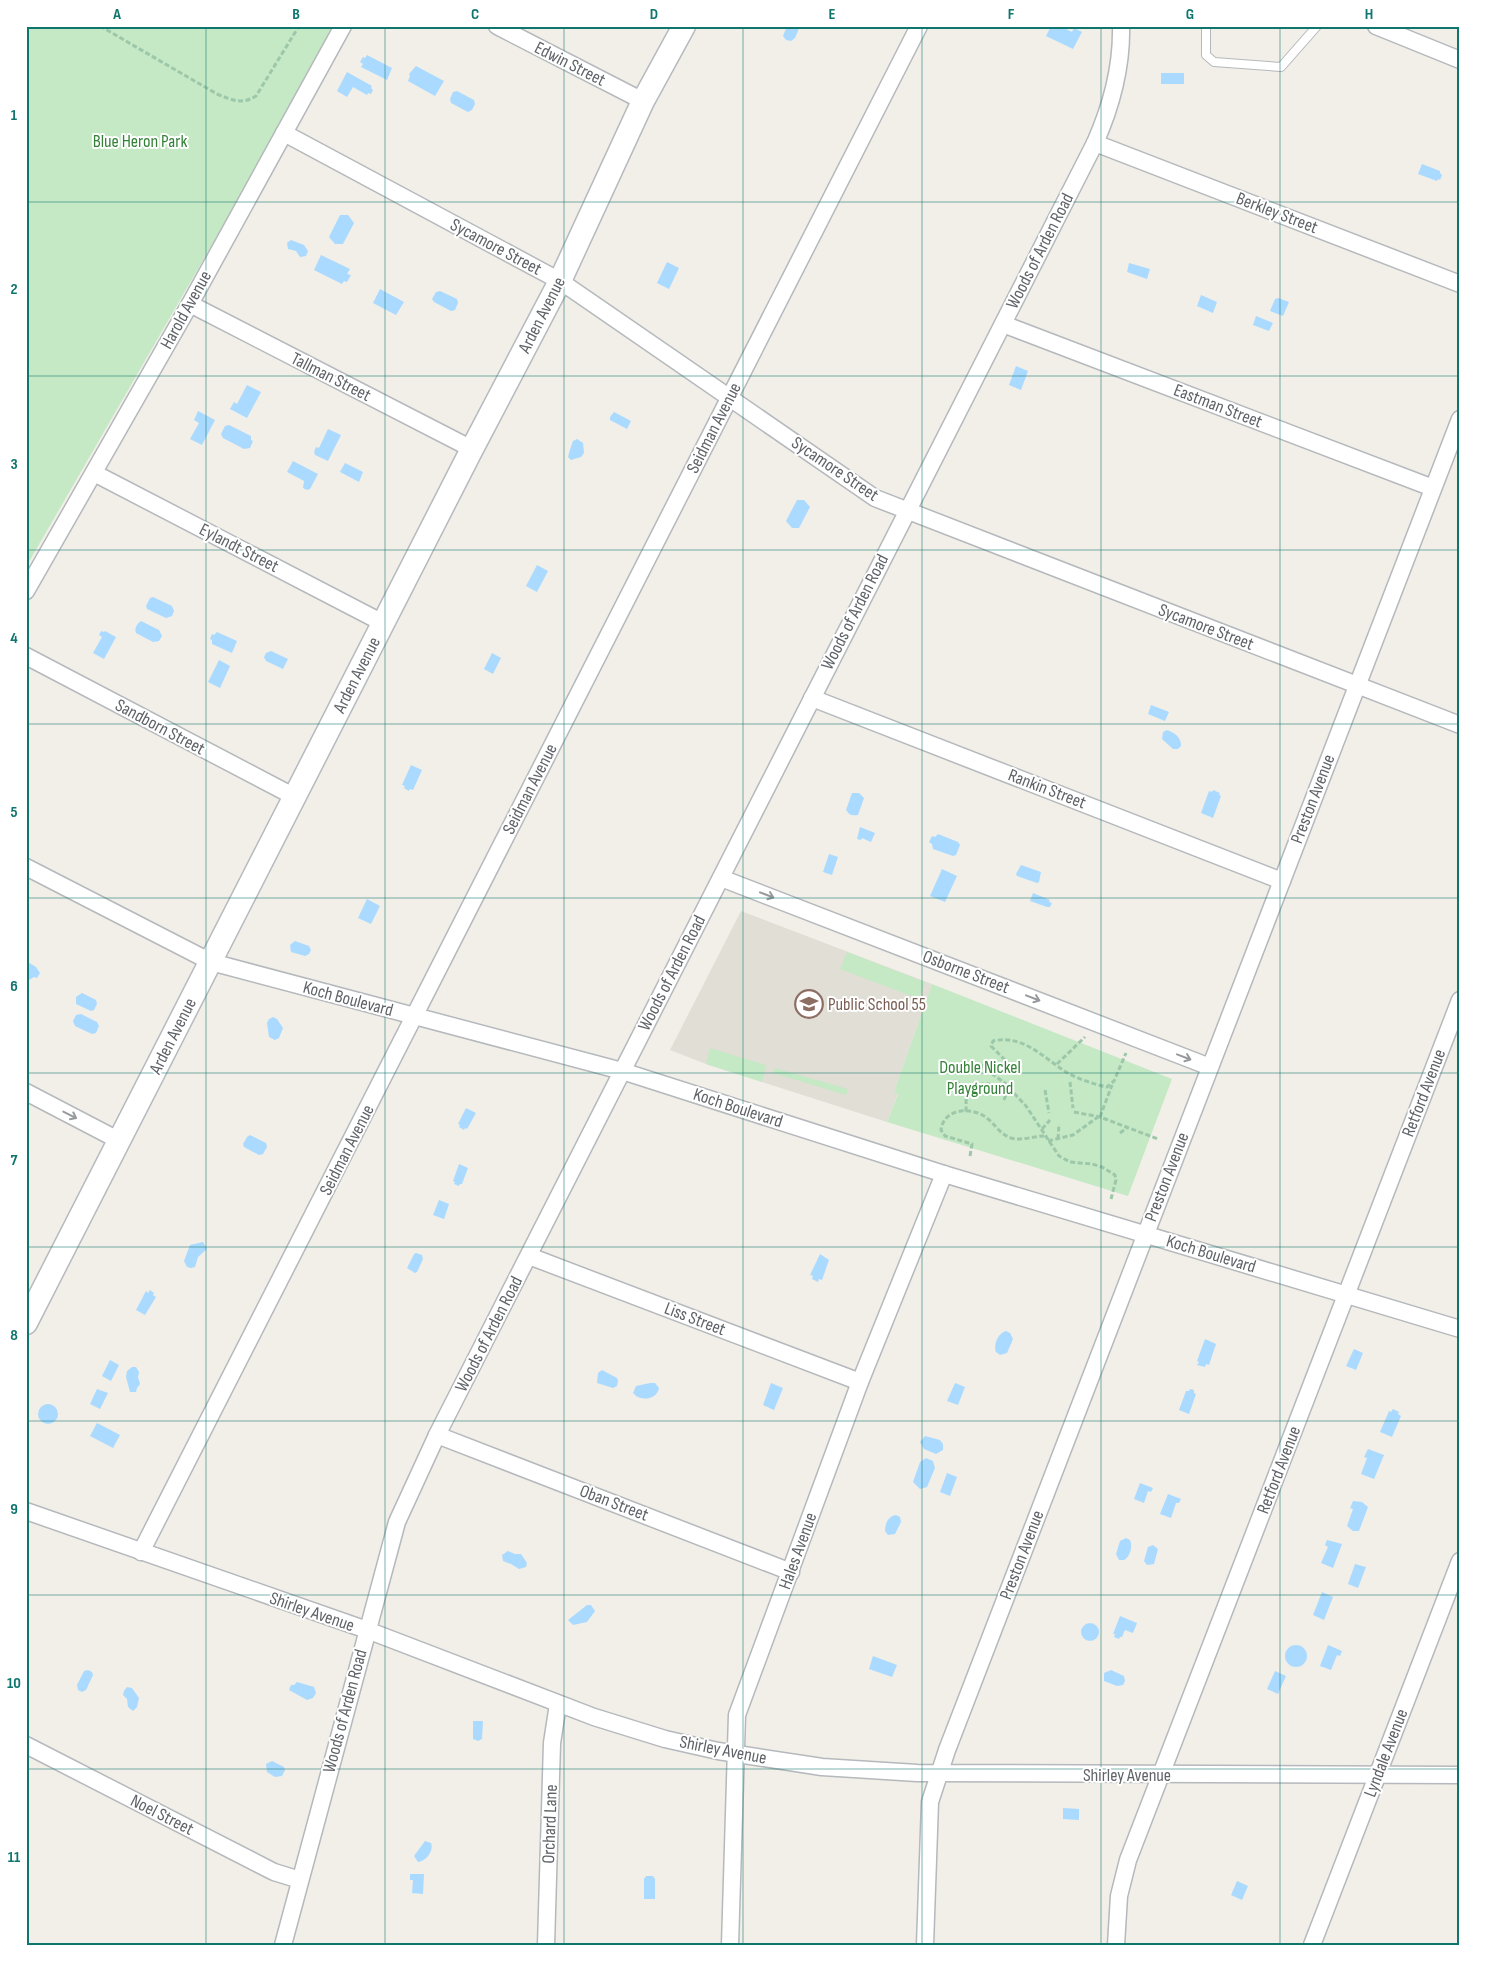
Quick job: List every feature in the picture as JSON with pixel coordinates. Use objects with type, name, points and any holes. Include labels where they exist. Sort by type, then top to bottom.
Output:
[{"type":"street","name":"Harold Avenue","points":[[26,591],[190,304],[343,26]]},
{"type":"street","name":"Edwin Street","points":[[497,26],[643,101]]},
{"type":"street","name":"Arden Avenue","points":[[28,1317],[120,1141],[472,449],[560,281],[643,101],[684,26]]},
{"type":"street","name":"Seidman Avenue","points":[[141,1552],[919,26]]},
{"type":"street","name":"Woods of Arden Road","points":[[283,1945],[397,1522],[437,1435],[1095,143],[1109,105],[1118,69],[1120,26]]},
{"type":"street","points":[[1376,26],[1460,60]]},
{"type":"street","name":"Sycamore Street","points":[[284,133],[560,281],[875,498],[907,512],[1460,724]]},
{"type":"street","name":"Berkley Street","points":[[1095,143],[1460,284]]},
{"type":"street","name":"Tallman Street","points":[[190,304],[472,449]]},
{"type":"street","name":"Eastman Street","points":[[1003,324],[1433,488]]},
{"type":"street","name":"Preston Avenue","points":[[925,1945],[930,1802],[938,1774],[1460,419]]},
{"type":"street","name":"Eylandt Street","points":[[94,473],[383,623]]},
{"type":"street","name":"Sandborn Street","points":[[26,656],[295,797]]},
{"type":"street","name":"Rankin Street","points":[[812,698],[1282,881]]},
{"type":"street","name":"Koch Boulevard","points":[[26,867],[211,962],[622,1071],[944,1174],[1460,1329]]},
{"type":"street","name":"Osborne Street","points":[[722,878],[1210,1067]]},
{"type":"street","name":"Retford Avenue","points":[[1116,1945],[1123,1873],[1460,1000]]},
{"type":"street","points":[[26,1092],[120,1141]]},
{"type":"street","name":"Hales Avenue","points":[[730,1945],[737,1716],[860,1382],[944,1174]]},
{"type":"street","name":"Liss Street","points":[[529,1256],[860,1382]]},
{"type":"street","name":"Oban Street","points":[[437,1435],[791,1572]]},
{"type":"street","name":"Shirley Avenue","points":[[26,1511],[367,1630],[558,1704],[665,1739],[736,1755],[839,1768],[938,1774],[1460,1775]]},
{"type":"street","name":"Lyndale Avenue","points":[[1312,1945],[1460,1561]]},
{"type":"street","name":"Orchard Lane","points":[[546,1945],[553,1737],[558,1704]]},
{"type":"street","name":"Noel Street","points":[[26,1746],[274,1872],[300,1880]]},
{"type":"lane","points":[[1206,26],[1206,56],[1214,62],[1281,68],[1316,26]]},
{"type":"path","points":[[100,26],[217,94],[234,101],[247,102],[256,96],[298,26]]},
{"type":"path","points":[[1057,1065],[1085,1037]]},
{"type":"path","points":[[1004,1100],[1008,1089],[1005,1083],[982,1067],[985,1063],[1005,1068],[1008,1066],[1007,1062],[991,1046],[992,1042],[1000,1040],[1024,1044],[1039,1052],[1064,1071],[1080,1079],[1104,1086],[1112,1085]]},
{"type":"path","points":[[1048,1141],[1078,1132],[1099,1117],[1126,1053]]},
{"type":"path","points":[[954,1081],[961,1084],[965,1090],[966,1112]]},
{"type":"path","points":[[1070,1082],[1074,1110],[1099,1117],[1158,1139]]},
{"type":"path","points":[[965,1090],[985,1083],[1012,1091],[1021,1100],[1056,1153],[1065,1160],[1076,1163],[1094,1163],[1109,1170],[1116,1177],[1111,1199]]},
{"type":"path","points":[[1045,1090],[1048,1112]]},
{"type":"path","points":[[970,1156],[972,1144],[945,1136],[940,1130],[947,1116],[953,1113],[966,1112],[983,1116],[1000,1132],[1011,1138],[1022,1140],[1046,1136]]},
{"type":"path","points":[[1042,1130],[1050,1120]]},
{"type":"path","points":[[1058,1139],[1060,1124]]},
{"type":"path","points":[[1120,1133],[1127,1128]]},
{"type":"shaded area","name":"Public School 55","points":[[741,911],[932,984],[894,1092],[898,1093],[887,1122],[706,1064],[670,1050]]},
{"type":"green space","name":"Blue Heron Park","points":[[26,26],[338,26],[26,567]]},
{"type":"green space","points":[[847,952],[925,982],[919,999],[840,969]]},
{"type":"green space","name":"Double Nickel Playground","points":[[932,984],[1172,1079],[1128,1196],[887,1122],[898,1094],[894,1092]]},
{"type":"green space","points":[[710,1048],[766,1065],[762,1082],[706,1064]]},
{"type":"green space","points":[[775,1068],[848,1089],[846,1095],[773,1073]]},
{"type":"water","points":[[787,26],[800,26],[795,38],[791,41],[786,40],[783,36]]},
{"type":"water","points":[[1051,26],[1060,26],[1072,32],[1074,28],[1082,32],[1073,49],[1046,36]]},
{"type":"water","points":[[367,55],[392,68],[387,80],[361,67],[363,64],[360,62]]},
{"type":"water","points":[[416,66],[444,81],[435,96],[408,81],[409,74]]},
{"type":"water","points":[[347,72],[372,86],[371,94],[368,93],[367,95],[353,87],[347,97],[337,91]]},
{"type":"water","points":[[1161,73],[1184,73],[1184,84],[1161,84]]},
{"type":"water","points":[[457,91],[474,100],[475,104],[472,110],[468,112],[451,103],[450,99],[453,92]]},
{"type":"water","points":[[1422,164],[1440,171],[1442,175],[1440,180],[1438,179],[1437,181],[1418,174]]},
{"type":"water","points":[[340,215],[348,215],[354,223],[343,244],[335,244],[329,237]]},
{"type":"water","points":[[291,240],[304,245],[308,251],[306,256],[300,257],[296,251],[288,249],[287,243]]},
{"type":"water","points":[[321,255],[350,269],[347,274],[351,275],[347,282],[344,281],[342,284],[314,270]]},
{"type":"water","points":[[667,262],[679,268],[669,289],[657,283]]},
{"type":"water","points":[[1129,263],[1150,269],[1147,279],[1127,272]]},
{"type":"water","points":[[380,289],[404,302],[396,315],[373,303]]},
{"type":"water","points":[[440,291],[457,299],[458,303],[455,310],[451,311],[434,302],[432,299],[436,292]]},
{"type":"water","points":[[1201,295],[1217,302],[1213,313],[1197,306]]},
{"type":"water","points":[[1278,298],[1289,302],[1283,316],[1270,311],[1275,299]]},
{"type":"water","points":[[1256,316],[1273,323],[1269,331],[1253,325]]},
{"type":"water","points":[[1016,366],[1028,371],[1021,390],[1009,385]]},
{"type":"water","points":[[247,385],[261,392],[247,418],[230,409],[234,402],[237,404]]},
{"type":"water","points":[[198,411],[215,420],[202,445],[190,439],[199,423],[194,420]]},
{"type":"water","points":[[614,412],[631,421],[627,429],[610,420]]},
{"type":"water","points":[[229,425],[251,436],[253,441],[250,448],[244,449],[223,438],[221,434],[225,426]]},
{"type":"water","points":[[328,429],[341,435],[328,461],[315,455],[314,452],[316,447],[319,448]]},
{"type":"water","points":[[577,439],[583,443],[584,453],[581,457],[571,460],[568,457],[573,441]]},
{"type":"water","points":[[293,461],[318,474],[310,489],[303,488],[304,481],[287,472]]},
{"type":"water","points":[[345,463],[363,472],[359,482],[340,472]]},
{"type":"water","points":[[797,500],[804,500],[810,507],[799,528],[792,528],[786,521]]},
{"type":"water","points":[[537,565],[548,571],[537,592],[526,586]]},
{"type":"water","points":[[153,597],[172,606],[174,611],[172,616],[166,618],[147,609],[146,606],[150,598]]},
{"type":"water","points":[[141,621],[159,630],[162,636],[159,641],[153,642],[136,633],[136,626]]},
{"type":"water","points":[[101,631],[116,637],[104,659],[93,653],[102,637],[99,635]]},
{"type":"water","points":[[217,632],[237,641],[232,653],[212,644],[210,639],[212,634],[214,635]]},
{"type":"water","points":[[271,651],[288,659],[283,669],[266,661],[264,657],[266,653]]},
{"type":"water","points":[[492,653],[501,658],[493,674],[484,669]]},
{"type":"water","points":[[219,660],[230,666],[220,688],[208,682]]},
{"type":"water","points":[[1151,705],[1169,712],[1165,721],[1148,714]]},
{"type":"water","points":[[1167,730],[1179,738],[1181,746],[1178,749],[1173,749],[1162,739],[1163,732]]},
{"type":"water","points":[[411,765],[422,770],[413,790],[410,789],[409,791],[402,785]]},
{"type":"water","points":[[1213,790],[1220,793],[1219,795],[1221,796],[1213,818],[1201,813],[1209,791],[1212,792]]},
{"type":"water","points":[[852,793],[859,793],[864,798],[858,815],[851,815],[846,810]]},
{"type":"water","points":[[860,827],[875,833],[871,842],[862,838],[861,840],[857,839]]},
{"type":"water","points":[[938,834],[958,842],[960,845],[956,855],[953,856],[933,849],[932,844],[929,842],[932,836],[935,837]]},
{"type":"water","points":[[829,854],[838,857],[832,875],[823,872]]},
{"type":"water","points":[[1021,865],[1041,872],[1039,882],[1017,876],[1016,874]]},
{"type":"water","points":[[942,869],[957,876],[945,902],[930,896]]},
{"type":"water","points":[[1033,893],[1050,900],[1049,902],[1052,903],[1050,907],[1030,901]]},
{"type":"water","points":[[367,899],[380,906],[371,924],[358,918]]},
{"type":"water","points":[[295,941],[309,946],[311,950],[309,954],[305,956],[291,952],[290,945]]},
{"type":"water","points":[[26,961],[36,967],[40,973],[37,978],[34,977],[29,980],[26,978]]},
{"type":"water","points":[[82,993],[96,1000],[97,1004],[94,1010],[91,1011],[76,1004],[76,997]]},
{"type":"water","points":[[81,1014],[97,1022],[99,1026],[96,1033],[92,1034],[75,1026],[73,1021],[76,1015]]},
{"type":"water","points":[[273,1017],[277,1019],[283,1028],[279,1038],[275,1040],[269,1037],[267,1023]]},
{"type":"water","points":[[466,1108],[476,1113],[467,1129],[465,1128],[464,1130],[458,1124]]},
{"type":"water","points":[[250,1135],[266,1143],[267,1147],[263,1154],[259,1155],[244,1147],[243,1144]]},
{"type":"water","points":[[459,1164],[468,1168],[462,1184],[459,1186],[454,1184],[455,1182],[453,1181]]},
{"type":"water","points":[[439,1200],[449,1204],[444,1219],[433,1215]]},
{"type":"water","points":[[203,1242],[207,1249],[198,1257],[195,1267],[187,1267],[184,1261],[190,1245]]},
{"type":"water","points":[[416,1253],[422,1255],[423,1259],[415,1273],[407,1268]]},
{"type":"water","points":[[820,1254],[829,1260],[822,1280],[819,1279],[818,1282],[812,1279],[813,1276],[810,1275]]},
{"type":"water","points":[[150,1290],[156,1297],[145,1315],[136,1310],[146,1291],[148,1293]]},
{"type":"water","points":[[1006,1331],[1010,1333],[1013,1339],[1007,1353],[1000,1355],[995,1349],[996,1343],[1001,1334]]},
{"type":"water","points":[[1205,1339],[1216,1344],[1209,1365],[1206,1364],[1205,1367],[1197,1365],[1199,1362],[1197,1361]]},
{"type":"water","points":[[1354,1349],[1363,1353],[1356,1370],[1346,1366]]},
{"type":"water","points":[[110,1360],[119,1365],[111,1381],[102,1376]]},
{"type":"water","points":[[132,1367],[136,1367],[139,1372],[140,1384],[136,1392],[130,1392],[126,1377],[127,1371]]},
{"type":"water","points":[[602,1370],[617,1378],[617,1386],[613,1388],[597,1383],[598,1373]]},
{"type":"water","points":[[655,1383],[659,1388],[658,1392],[652,1397],[644,1399],[633,1393],[636,1386]]},
{"type":"water","points":[[771,1383],[783,1388],[774,1410],[763,1405]]},
{"type":"water","points":[[955,1383],[965,1387],[958,1405],[947,1401]]},
{"type":"water","points":[[97,1389],[108,1393],[100,1409],[90,1404]]},
{"type":"water","points":[[1194,1390],[1196,1394],[1189,1414],[1179,1410],[1186,1391]]},
{"type":"water","points":[[48,1404],[55,1407],[58,1414],[55,1421],[48,1424],[41,1421],[38,1414],[41,1407]]},
{"type":"water","points":[[1393,1409],[1399,1412],[1398,1414],[1401,1416],[1392,1437],[1380,1432],[1389,1411],[1391,1412]]},
{"type":"water","points":[[97,1423],[120,1435],[113,1448],[90,1436]]},
{"type":"water","points":[[925,1436],[940,1440],[943,1444],[943,1450],[936,1454],[924,1449],[920,1442]]},
{"type":"water","points":[[1368,1449],[1384,1455],[1374,1479],[1361,1474],[1367,1458],[1364,1457]]},
{"type":"water","points":[[926,1458],[933,1461],[935,1468],[927,1487],[920,1489],[913,1482],[920,1462]]},
{"type":"water","points":[[947,1473],[957,1477],[950,1496],[940,1492]]},
{"type":"water","points":[[1140,1483],[1153,1488],[1151,1492],[1148,1491],[1144,1503],[1134,1499]]},
{"type":"water","points":[[1168,1494],[1181,1499],[1179,1503],[1176,1503],[1171,1518],[1160,1514]]},
{"type":"water","points":[[1353,1501],[1362,1502],[1368,1507],[1359,1531],[1353,1531],[1347,1526],[1353,1509],[1350,1508]]},
{"type":"water","points":[[896,1515],[900,1517],[901,1522],[895,1534],[888,1535],[885,1531],[886,1523],[891,1517]]},
{"type":"water","points":[[1126,1538],[1131,1542],[1130,1551],[1126,1559],[1119,1560],[1116,1554],[1120,1541]]},
{"type":"water","points":[[1327,1540],[1342,1544],[1333,1568],[1321,1563],[1328,1547],[1325,1545]]},
{"type":"water","points":[[1153,1545],[1158,1549],[1154,1564],[1147,1565],[1144,1561],[1148,1547]]},
{"type":"water","points":[[508,1551],[521,1554],[527,1563],[526,1567],[519,1569],[503,1561],[502,1555]]},
{"type":"water","points":[[1355,1564],[1366,1567],[1358,1588],[1348,1584]]},
{"type":"water","points":[[1322,1592],[1333,1597],[1324,1620],[1313,1615]]},
{"type":"water","points":[[587,1605],[591,1605],[595,1611],[587,1622],[573,1625],[568,1620]]},
{"type":"water","points":[[1120,1616],[1137,1623],[1133,1633],[1125,1630],[1119,1639],[1114,1637],[1115,1634],[1113,1634]]},
{"type":"water","points":[[1090,1623],[1096,1626],[1099,1632],[1096,1638],[1090,1641],[1084,1638],[1081,1632],[1084,1626]]},
{"type":"water","points":[[1296,1645],[1306,1652],[1307,1656],[1300,1666],[1296,1667],[1286,1660],[1285,1656],[1292,1646]]},
{"type":"water","points":[[1328,1645],[1342,1651],[1340,1656],[1337,1655],[1331,1670],[1320,1666]]},
{"type":"water","points":[[873,1656],[897,1665],[892,1677],[869,1669]]},
{"type":"water","points":[[88,1670],[93,1675],[86,1690],[82,1692],[78,1690],[77,1685],[84,1671]]},
{"type":"water","points":[[1111,1670],[1124,1676],[1125,1681],[1123,1685],[1117,1686],[1104,1681],[1104,1673]]},
{"type":"water","points":[[1275,1671],[1286,1676],[1278,1694],[1267,1689]]},
{"type":"water","points":[[297,1682],[314,1687],[316,1693],[313,1698],[307,1700],[289,1690],[291,1685]]},
{"type":"water","points":[[127,1687],[132,1688],[139,1698],[137,1707],[133,1711],[128,1707],[127,1699],[123,1695]]},
{"type":"water","points":[[473,1721],[483,1721],[482,1739],[478,1741],[473,1739]]},
{"type":"water","points":[[272,1761],[284,1767],[285,1770],[282,1776],[275,1777],[267,1772],[266,1764]]},
{"type":"water","points":[[1063,1808],[1079,1809],[1079,1820],[1063,1819]]},
{"type":"water","points":[[425,1841],[431,1843],[430,1852],[426,1858],[418,1862],[414,1856]]},
{"type":"water","points":[[410,1874],[424,1874],[423,1894],[412,1893],[413,1880],[410,1880]]},
{"type":"water","points":[[646,1876],[653,1876],[655,1879],[655,1899],[644,1899],[644,1878]]},
{"type":"water","points":[[1237,1881],[1248,1886],[1242,1900],[1231,1895]]},
{"type":"place","name":"Public School 55","points":[[809,1004]]}]
